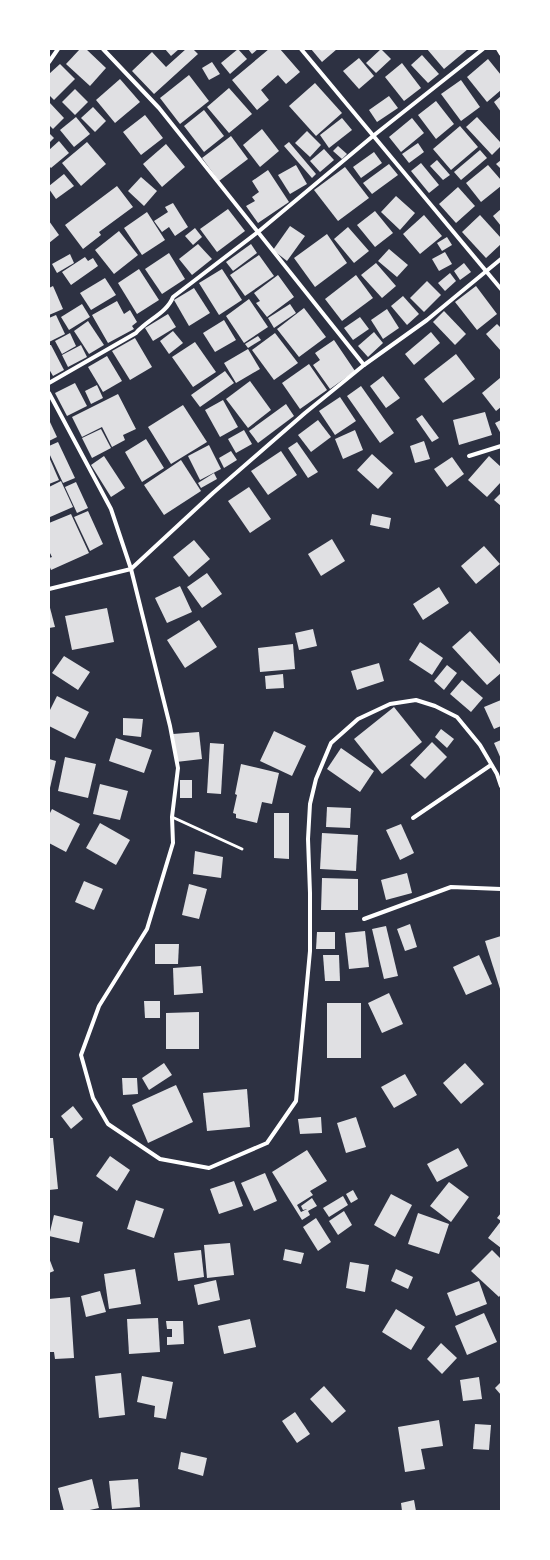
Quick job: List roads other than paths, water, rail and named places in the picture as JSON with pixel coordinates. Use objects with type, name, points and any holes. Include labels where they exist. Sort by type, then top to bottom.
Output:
[{"type":"street","points":[[49,62],[58,49]]},
{"type":"street","points":[[103,49],[159,108],[364,365]]},
{"type":"street","points":[[301,49],[501,289]]},
{"type":"street","points":[[49,383],[136,334],[140,328],[170,306],[173,297],[258,232],[373,136],[483,49]]},
{"type":"street","points":[[498,49],[501,54]]},
{"type":"street","points":[[49,589],[131,569],[218,488],[305,413],[364,365],[428,320],[501,259]]},
{"type":"street","points":[[49,393],[111,509],[131,569],[170,726],[178,768],[172,817],[173,843],[147,929],[99,1006],[81,1055],[93,1098],[108,1124],[160,1159],[209,1168],[267,1143],[296,1101],[310,951],[308,839],[310,804],[316,779],[331,743],[358,719],[390,704],[416,700],[435,706],[457,717],[480,745],[497,774],[501,786]]},
{"type":"street","points":[[469,456],[501,446]]},
{"type":"street","points":[[413,818],[491,764]]},
{"type":"street","points":[[364,919],[451,887],[501,889]]},
{"type":"lane","points":[[172,817],[242,849]]}]
